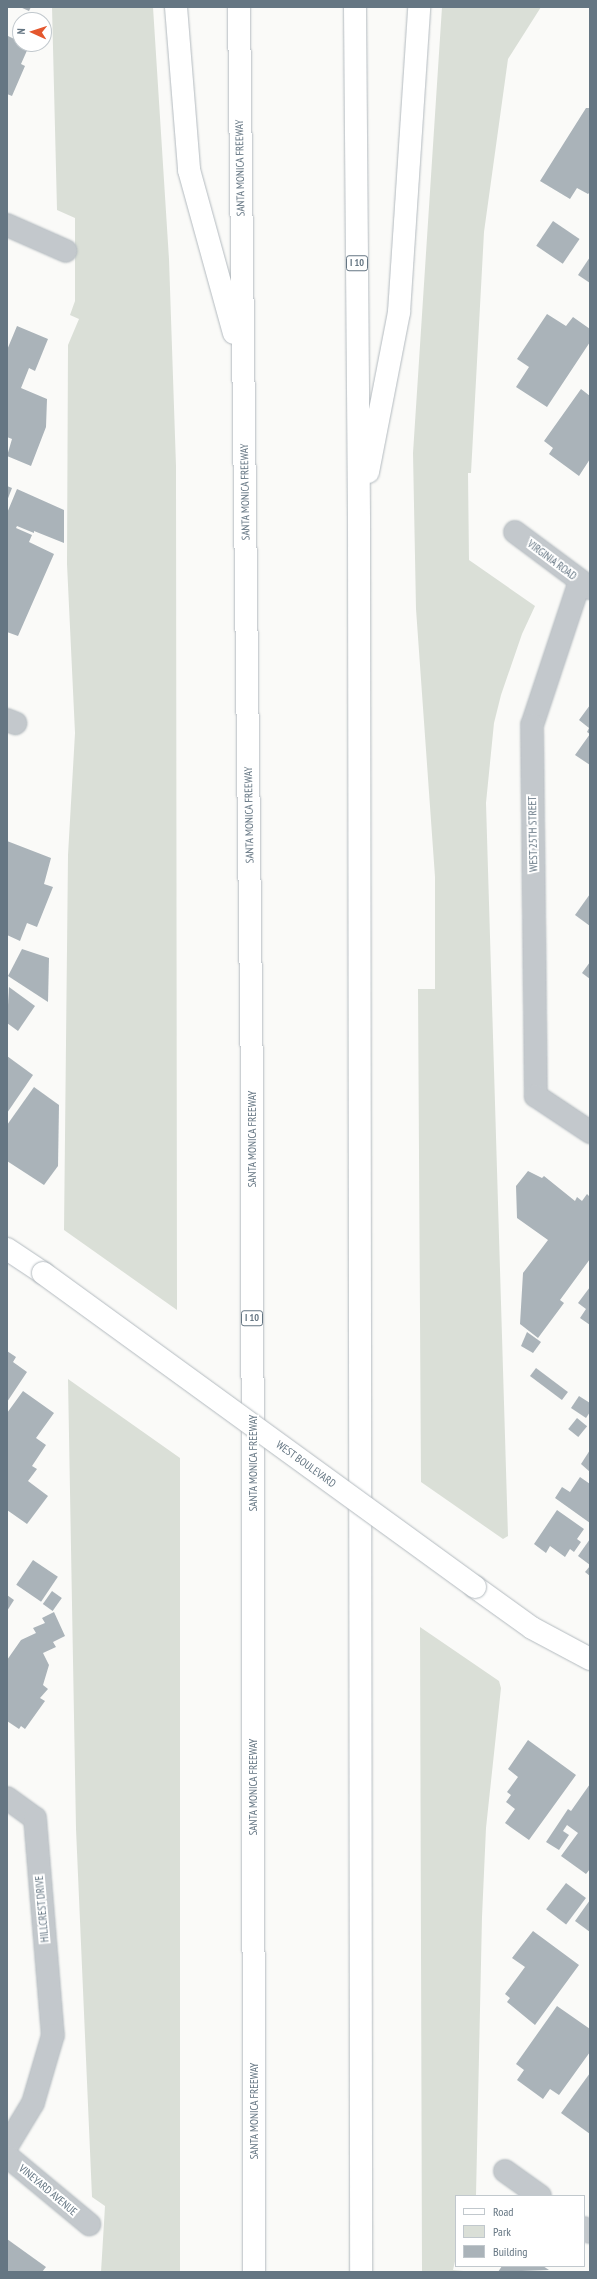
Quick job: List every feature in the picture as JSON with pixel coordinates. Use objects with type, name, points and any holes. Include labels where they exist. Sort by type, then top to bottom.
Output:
[{"type":"main road","points":[[176,7],[189,170],[243,364]]},
{"type":"main road","name":"SANTA MONICA FREEWAY","points":[[239,7],[252,1083],[254,2272]]},
{"type":"main road","name":"I 10","points":[[355,7],[359,518],[361,2272]]},
{"type":"main road","points":[[359,518],[399,312],[420,7]]},
{"type":"main road","name":"WEST BOULEVARD","points":[[7,1249],[532,1628],[590,1659]]},
{"type":"street","points":[[7,225],[66,250]]},
{"type":"street","name":"VIRGINIA ROAD","points":[[515,532],[585,584]]},
{"type":"street","name":"WEST 25TH STREET","points":[[585,584],[532,725],[536,1096],[590,1132]]},
{"type":"street","name":"HILLCREST DRIVE","points":[[7,1798],[35,1818],[53,2034],[33,2103],[7,2146]]},
{"type":"street","name":"VINEYARD AVENUE","points":[[7,2156],[89,2224]]},
{"type":"street","points":[[505,2171],[539,2195]]},
{"type":"green space","points":[[52,7],[153,7],[169,259],[176,466],[177,1310],[64,1230],[68,855],[75,733],[67,564],[68,345],[79,319],[70,315],[75,301],[75,218],[57,210]]},
{"type":"green space","points":[[442,7],[541,7],[508,59],[484,232],[471,473],[468,473],[469,560],[535,606],[522,634],[501,695],[494,723],[486,803],[508,1536],[503,1539],[421,1482],[418,989],[435,989],[435,877],[416,609],[413,453]]},
{"type":"green space","points":[[68,1379],[180,1458],[180,2272],[101,2272],[105,2206],[92,2197],[76,1829]]},
{"type":"green space","points":[[420,1627],[499,1681],[501,1688],[486,1828],[482,1917],[476,2195],[455,2195],[455,2261],[453,2270],[474,2272],[422,2272]]},
{"type":"building","points":[[20,7],[31,7],[29,11]]},
{"type":"building","points":[[8,36],[12,38],[12,52],[26,52],[21,64],[25,66],[12,96],[7,94]]},
{"type":"building","points":[[586,108],[590,108],[590,192],[588,194],[577,188],[570,199],[540,181]]},
{"type":"building","points":[[553,221],[580,239],[563,264],[536,246]]},
{"type":"building","points":[[590,257],[590,283],[578,275]]},
{"type":"building","points":[[547,314],[566,326],[573,317],[590,329],[590,342],[547,407],[516,387],[529,367],[517,359]]},
{"type":"building","points":[[17,326],[48,339],[35,371],[29,368],[21,388],[47,399],[46,427],[31,466],[7,456],[12,439],[7,437],[7,350]]},
{"type":"building","points":[[581,389],[590,396],[590,459],[579,476],[549,454],[553,448],[544,441]]},
{"type":"building","points":[[7,486],[12,488],[7,501]]},
{"type":"building","points":[[17,489],[64,510],[64,543],[34,531],[34,533],[17,526],[16,528],[32,535],[29,542],[54,554],[18,636],[7,632],[7,513]]},
{"type":"building","points":[[590,705],[590,734],[587,732],[589,728],[579,720]]},
{"type":"building","points":[[590,734],[590,765],[575,755]]},
{"type":"building","points":[[7,841],[51,858],[44,884],[53,887],[37,927],[27,923],[20,941],[7,935]]},
{"type":"building","points":[[590,894],[590,926],[575,915]]},
{"type":"building","points":[[22,949],[49,958],[48,1002],[8,976]]},
{"type":"building","points":[[590,962],[590,979],[582,973]]},
{"type":"building","points":[[9,987],[35,1006],[18,1031],[7,1023]]},
{"type":"building","points":[[7,1056],[33,1075],[7,1113]]},
{"type":"building","points":[[34,1087],[59,1105],[58,1166],[44,1185],[7,1161],[7,1125]]},
{"type":"building","points":[[528,1171],[542,1178],[544,1176],[575,1201],[577,1197],[582,1201],[587,1194],[590,1197],[590,1259],[560,1300],[564,1303],[538,1338],[520,1324],[523,1273],[548,1240],[517,1218],[516,1186]]},
{"type":"building","points":[[590,1287],[590,1325],[580,1318],[586,1309],[578,1303]]},
{"type":"building","points":[[527,1332],[541,1342],[533,1353],[521,1346]]},
{"type":"building","points":[[7,1351],[16,1357],[13,1362],[27,1372],[7,1402]]},
{"type":"building","points":[[536,1368],[568,1392],[562,1400],[530,1376]]},
{"type":"building","points":[[23,1391],[54,1413],[36,1438],[46,1445],[32,1466],[37,1469],[28,1481],[48,1496],[27,1524],[7,1510],[7,1413]]},
{"type":"building","points":[[579,1396],[590,1403],[590,1412],[586,1418],[571,1408]]},
{"type":"building","points":[[577,1418],[587,1426],[578,1437],[568,1429]]},
{"type":"building","points":[[590,1450],[590,1472],[581,1464]]},
{"type":"building","points":[[580,1477],[590,1484],[590,1523],[555,1498],[562,1487],[570,1492]]},
{"type":"building","points":[[557,1510],[584,1529],[577,1539],[581,1542],[574,1552],[570,1549],[565,1557],[550,1546],[546,1553],[534,1544]]},
{"type":"building","points":[[590,1539],[590,1565],[578,1556]]},
{"type":"building","points":[[33,1560],[58,1577],[41,1602],[16,1585]]},
{"type":"building","points":[[590,1566],[590,1576],[585,1572]]},
{"type":"building","points":[[52,1591],[62,1598],[53,1611],[43,1604]]},
{"type":"building","points":[[7,1595],[14,1600],[7,1611]]},
{"type":"building","points":[[54,1612],[65,1636],[53,1642],[56,1647],[43,1653],[49,1665],[43,1685],[48,1689],[40,1698],[45,1701],[25,1729],[21,1726],[19,1729],[7,1721],[7,1660],[21,1640],[36,1633],[33,1628],[45,1623],[42,1618]]},
{"type":"building","points":[[528,1740],[576,1775],[529,1840],[505,1823],[515,1809],[506,1802],[511,1795],[507,1792],[518,1777],[508,1769]]},
{"type":"building","points":[[590,1784],[590,1869],[586,1874],[561,1856],[578,1833],[567,1825],[563,1831],[569,1835],[559,1850],[546,1842],[568,1809],[571,1811]]},
{"type":"building","points":[[566,1883],[586,1898],[566,1924],[546,1909]]},
{"type":"building","points":[[590,1900],[590,1932],[575,1921]]},
{"type":"building","points":[[533,1931],[579,1965],[535,2025],[507,2002],[510,1998],[505,1994],[525,1967],[512,1958]]},
{"type":"building","points":[[557,2006],[590,2029],[590,2052],[559,2095],[550,2089],[543,2099],[517,2080],[524,2070],[516,2064]]},
{"type":"building","points":[[590,2073],[590,2134],[561,2113]]},
{"type":"building","points":[[7,2239],[46,2267],[42,2272],[7,2272]]},
{"type":"building","points":[[501,2267],[544,2267],[549,2270],[498,2272]]}]
